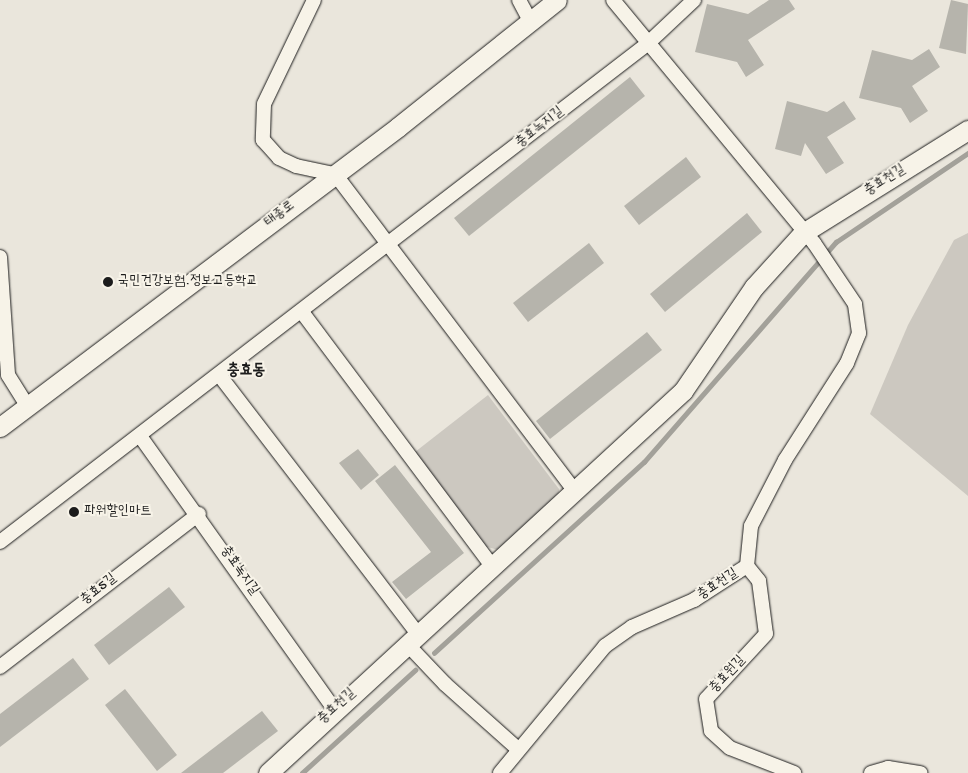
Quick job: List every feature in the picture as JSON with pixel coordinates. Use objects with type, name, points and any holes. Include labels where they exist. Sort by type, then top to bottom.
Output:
[{"type":"street","points":[[314,0],[264,104],[263,140],[279,158],[296,166],[335,174],[575,491]]},
{"type":"street","points":[[519,0],[530,21]]},
{"type":"street","name":"태종로","points":[[0,427],[335,174],[557,0]]},
{"type":"street","points":[[613,0],[646,45],[802,233]]},
{"type":"street","name":"충효녹지길","points":[[0,542],[220,376],[646,45],[694,0]]},
{"type":"street","name":"충효천길","points":[[268,773],[334,709],[414,640],[683,391],[754,287],[802,233],[968,130]]},
{"type":"street","name":"충효천길","points":[[518,749],[605,646],[632,627],[694,600],[748,566],[751,526],[785,460],[847,364],[859,333],[856,304],[802,233]]},
{"type":"street","points":[[0,257],[8,375],[28,406]]},
{"type":"street","points":[[302,312],[493,567]]},
{"type":"street","points":[[220,376],[445,684],[518,749],[500,773]]},
{"type":"street","name":"충효녹지길","points":[[140,436],[199,514],[334,709]]},
{"type":"street","name":"충효5길","points":[[0,667],[199,514]]},
{"type":"street","name":"충효원길","points":[[748,566],[759,581],[766,634],[706,699],[711,731],[730,748],[794,773]]},
{"type":"street","points":[[871,773],[888,768],[921,773]]},
{"type":"shaded area","points":[[968,233],[968,496],[870,414],[908,325],[954,240]]},
{"type":"shaded area","points":[[488,395],[559,489],[558,501],[502,551],[484,546],[415,452]]},
{"type":"building","points":[[769,0],[789,0],[795,9],[748,40],[764,65],[746,77],[737,62],[695,52],[707,4],[748,14]]},
{"type":"building","points":[[951,0],[968,4],[966,54],[939,48]]},
{"type":"building","points":[[929,49],[940,67],[912,86],[928,111],[910,123],[901,108],[859,98],[872,50],[912,60]]},
{"type":"building","points":[[630,77],[645,96],[469,236],[454,218]]},
{"type":"building","points":[[787,101],[827,112],[844,101],[856,119],[827,137],[844,163],[826,174],[805,143],[801,156],[775,149]]},
{"type":"building","points":[[686,157],[701,177],[639,225],[624,206]]},
{"type":"building","points":[[747,213],[762,232],[665,312],[650,294]]},
{"type":"building","points":[[589,243],[604,263],[528,322],[513,303]]},
{"type":"building","points":[[647,332],[662,350],[550,439],[536,421]]},
{"type":"building","points":[[358,449],[379,475],[361,490],[339,463]]},
{"type":"building","points":[[395,465],[464,553],[406,599],[392,582],[431,552],[375,481]]},
{"type":"building","points":[[169,587],[185,607],[109,665],[94,645]]},
{"type":"building","points":[[73,658],[89,679],[0,747],[0,714]]},
{"type":"building","points":[[125,689],[177,755],[157,771],[105,705]]},
{"type":"building","points":[[262,711],[278,731],[223,773],[181,773]]},
{"type":"waterway","points":[[434,653],[644,462],[836,242],[968,153]]},
{"type":"waterway","points":[[302,773],[415,670]]},
{"type":"place","name":"국민건강보험.정보고등학교","points":[[108,282]]},
{"type":"place","name":"파워할인마트","points":[[74,512]]},
{"type":"district","name":"충효동","points":[[246,372]]}]
